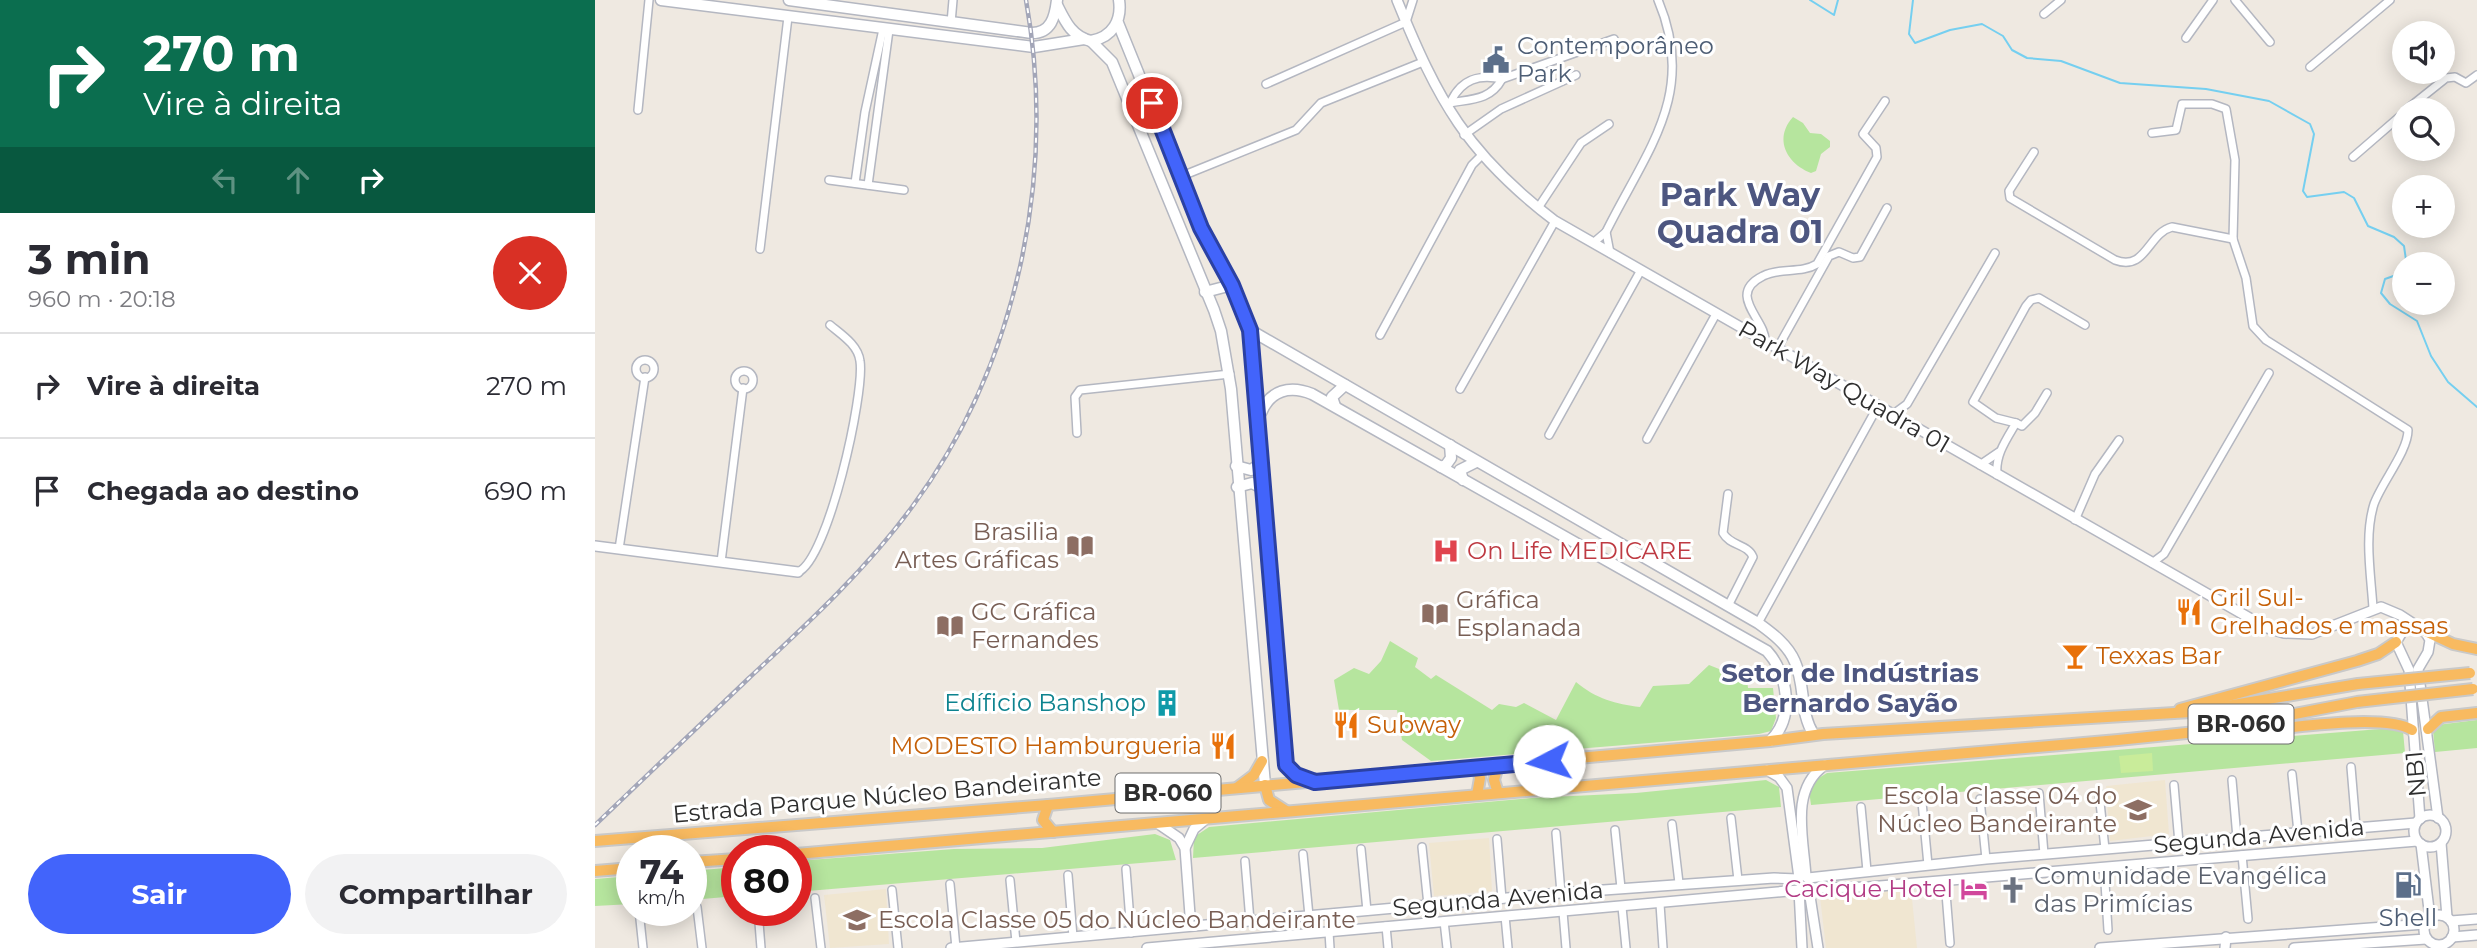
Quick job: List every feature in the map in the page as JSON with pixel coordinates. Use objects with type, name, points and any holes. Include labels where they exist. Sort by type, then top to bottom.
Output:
[{"type":"highway","points":[[2423,630],[2453,644],[2477,649]]},
{"type":"highway","points":[[2160,715],[2357,661],[2378,654],[2398,637]]},
{"type":"highway","name":"Estrada Parque Núcleo Bandeirante","points":[[595,841],[1315,782],[1814,735],[2160,715],[2218,709],[2358,684],[2474,672]]},
{"type":"highway","name":"Estrada Parque Núcleo Bandeirante","points":[[812,852],[2139,738],[2206,731],[2357,702],[2475,689]]},
{"type":"highway","points":[[2428,729],[2441,717],[2477,713]]},
{"type":"highway","points":[[2139,738],[2215,736],[2369,722],[2397,722],[2412,730]]},
{"type":"highway","points":[[1238,787],[1254,775],[1262,761]]},
{"type":"highway","points":[[1498,765],[1494,780],[1498,793]]},
{"type":"highway","points":[[1477,767],[1480,778],[1477,795]]},
{"type":"highway","points":[[1265,785],[1269,800],[1287,811]]},
{"type":"highway","points":[[1048,805],[1044,820],[1053,832]]},
{"type":"highway","points":[[595,871],[616,869]]},
{"type":"main road","points":[[661,0],[1034,47],[1088,40],[1109,34],[1118,23]]},
{"type":"main road","points":[[789,0],[843,4],[951,23],[1040,33],[1051,24],[1057,2]]},
{"type":"main road","points":[[1119,0],[1118,23],[1201,228],[1232,285],[1250,330],[1284,758],[1291,772],[1315,782]]},
{"type":"main road","points":[[1057,2],[1066,23],[1112,62],[1221,331],[1230,374],[1237,487],[1265,785]]},
{"type":"main road","points":[[1205,292],[1232,285]]},
{"type":"main road","points":[[1250,330],[1758,623],[1785,646],[1795,662],[1804,719],[1814,735]]},
{"type":"main road","points":[[1335,406],[1332,397],[1345,385]]},
{"type":"main road","points":[[1259,417],[1269,399],[1292,389],[1304,391],[1767,651],[1777,662],[1784,683],[1783,723],[1779,733],[1770,741]]},
{"type":"main road","points":[[1441,467],[1451,458],[1450,445]]},
{"type":"main road","points":[[1463,480],[1460,470],[1476,462]]},
{"type":"main road","points":[[1236,466],[1251,470],[1261,463]]},
{"type":"main road","points":[[1237,487],[1252,483],[1264,489]]},
{"type":"main road","points":[[1651,586],[1659,579],[1661,568]]},
{"type":"main road","points":[[1667,596],[1671,585],[1682,579]]},
{"type":"main road","points":[[1784,683],[1789,688],[1796,688],[1800,682]]},
{"type":"main road","points":[[1262,741],[1274,744],[1284,739]]},
{"type":"street","points":[[638,110],[649,0]]},
{"type":"street","points":[[951,23],[953,0]]},
{"type":"street","name":"Park Way Quadra 01","points":[[1397,0],[1423,62],[1464,135],[1538,208],[1555,221],[2267,628],[2284,633],[2312,634],[2373,608],[2385,608]]},
{"type":"street","points":[[1266,84],[1406,22],[1413,0]]},
{"type":"street","points":[[1593,243],[1607,232],[1669,106],[1673,48],[1658,0]]},
{"type":"street","points":[[2045,14],[2061,0]]},
{"type":"street","points":[[2186,38],[2213,0]]},
{"type":"street","points":[[2235,0],[2270,42]]},
{"type":"street","points":[[2310,67],[2390,0]]},
{"type":"street","points":[[760,249],[788,17]]},
{"type":"street","points":[[855,183],[874,64],[886,29]]},
{"type":"street","points":[[868,185],[885,66],[886,29]]},
{"type":"street","points":[[1448,103],[1456,90],[1473,78],[1486,76],[1502,79],[1613,39]]},
{"type":"street","points":[[1182,176],[1296,131],[1321,103],[1423,62]]},
{"type":"street","points":[[874,64],[885,66]]},
{"type":"street","points":[[1464,135],[1501,109],[1576,75]]},
{"type":"street","points":[[2421,98],[2446,78],[2455,77],[2466,83],[2477,75]]},
{"type":"street","points":[[1448,103],[1487,95],[1496,89],[1502,79]]},
{"type":"street","points":[[1765,342],[1766,333],[1748,307],[1747,296],[1757,279],[1765,275],[1803,270],[1817,264],[1877,157],[1876,148],[1864,136],[1864,131],[1885,101]]},
{"type":"street","points":[[2152,133],[2176,130],[2182,104],[2212,104],[2226,109],[2235,160],[2233,239],[2248,288],[2251,320],[2260,335],[2408,430],[2402,449],[2373,508],[2370,552],[2373,608]]},
{"type":"street","points":[[865,112],[879,113]]},
{"type":"street","points":[[2353,157],[2392,122]]},
{"type":"street","points":[[1538,208],[1581,144],[1609,124]]},
{"type":"street","points":[[2034,152],[2009,191],[2010,198],[2115,260],[2129,264],[2136,261],[2161,233],[2172,227],[2233,239]]},
{"type":"street","points":[[1380,335],[1472,165],[1482,155]]},
{"type":"street","points":[[857,171],[870,173]]},
{"type":"street","points":[[829,180],[904,190]]},
{"type":"street","points":[[1777,349],[1829,256],[1839,252],[1853,258],[1860,257],[1887,208]]},
{"type":"street","points":[[1460,389],[1555,221]]},
{"type":"street","points":[[1607,232],[1610,253]]},
{"type":"street","points":[[1905,422],[1907,404],[1994,253]]},
{"type":"street","points":[[1549,435],[1641,270]]},
{"type":"street","points":[[2047,393],[2028,422],[2022,426],[1996,418],[1973,402],[2031,300],[2039,298],[2085,325]]},
{"type":"street","points":[[1647,439],[1716,314]]},
{"type":"street","points":[[595,546],[798,572],[811,562],[824,536],[860,398],[860,358],[852,344],[830,325]]},
{"type":"street","points":[[2152,563],[2164,554],[2269,373]]},
{"type":"street","points":[[1077,433],[1075,397],[1080,390],[1230,374]]},
{"type":"street","points":[[619,549],[645,377]]},
{"type":"street","points":[[721,562],[743,388]]},
{"type":"street","points":[[1892,415],[1907,404]]},
{"type":"street","points":[[1758,623],[1878,406]]},
{"type":"street","points":[[1997,475],[2000,452],[2016,424]]},
{"type":"street","points":[[2075,520],[2095,474],[2119,440]]},
{"type":"street","points":[[1980,465],[2000,452]]},
{"type":"street","points":[[1728,494],[1723,533],[1729,541],[1748,549],[1753,557],[1728,606]]},
{"type":"street","points":[[2164,554],[2165,570]]},
{"type":"street","points":[[2385,608],[2423,630]]},
{"type":"street","points":[[2385,608],[2398,620],[2398,637]]},
{"type":"street","points":[[2398,637],[2414,626],[2423,630]]},
{"type":"street","name":"NB1","points":[[2423,630],[2430,645],[2418,669],[2438,818]]},
{"type":"street","name":"NB1","points":[[2398,637],[2409,670],[2418,821]]},
{"type":"street","points":[[2412,730],[2428,729]]},
{"type":"street","points":[[2414,748],[2430,747]]},
{"type":"street","points":[[1803,878],[1801,800],[1806,785],[1825,765]]},
{"type":"street","points":[[2351,767],[2356,827]]},
{"type":"street","points":[[1767,770],[1785,783],[1790,819],[1818,948]]},
{"type":"street","points":[[2293,774],[2298,832]]},
{"type":"street","points":[[2232,780],[2235,838],[2248,919]]},
{"type":"street","points":[[2173,785],[2179,843]]},
{"type":"street","points":[[2039,793],[2044,855]]},
{"type":"street","points":[[2099,793],[2105,849]]},
{"type":"street","points":[[1980,799],[1986,859]]},
{"type":"street","points":[[1922,802],[1928,865]]},
{"type":"street","points":[[1861,807],[1867,871]]},
{"type":"street","points":[[2430,944],[2419,843],[2414,832],[2418,821],[2429,816],[2438,818],[2445,829],[2441,843],[2450,943]]},
{"type":"street","points":[[1185,848],[1194,829],[1206,818]]},
{"type":"street","points":[[1731,818],[1738,880]]},
{"type":"street","points":[[1790,819],[1803,818]]},
{"type":"street","name":"Segunda Avenida","points":[[951,948],[1679,883],[1803,878],[2017,856],[2418,821]]},
{"type":"street","points":[[1157,823],[1179,838],[1185,848],[1192,926],[1203,936],[1194,945],[1183,936],[1192,926]]},
{"type":"street","points":[[1672,824],[1679,883]]},
{"type":"street","points":[[1615,830],[1621,888]]},
{"type":"street","points":[[1556,833],[1561,893]]},
{"type":"street","points":[[1497,839],[1502,899]]},
{"type":"street","points":[[2218,839],[2220,857]]},
{"type":"street","points":[[2419,843],[2431,847],[2441,843]]},
{"type":"street","name":"Segunda Avenida","points":[[1147,948],[1806,889],[1945,881],[2419,843]]},
{"type":"street","points":[[1422,847],[1428,905]]},
{"type":"street","points":[[1361,849],[1367,911]]},
{"type":"street","points":[[1303,854],[1309,916]]},
{"type":"street","points":[[2016,874],[2014,864],[2017,856]]},
{"type":"street","points":[[2002,858],[2002,876]]},
{"type":"street","points":[[1245,860],[1250,921]]},
{"type":"street","points":[[2104,867],[2108,929]]},
{"type":"street","points":[[1126,869],[1131,933]]},
{"type":"street","points":[[1068,875],[1073,937]]},
{"type":"street","points":[[1010,880],[1016,942]]},
{"type":"street","points":[[1945,881],[1950,943]]},
{"type":"street","points":[[950,884],[956,948]]},
{"type":"street","points":[[1645,886],[1646,905]]},
{"type":"street","points":[[1633,888],[1634,906]]},
{"type":"street","points":[[1802,948],[1806,889]]},
{"type":"street","points":[[892,890],[898,948]]},
{"type":"street","points":[[815,898],[821,948]]},
{"type":"street","points":[[1660,904],[1663,948]]},
{"type":"street","points":[[1622,907],[1626,948]]},
{"type":"street","points":[[1400,908],[1398,919],[1402,925]]},
{"type":"street","points":[[1385,909],[1390,917],[1386,926],[1388,948]]},
{"type":"street","points":[[1563,912],[1566,948]]},
{"type":"street","points":[[1505,916],[1508,948]]},
{"type":"street","points":[[2100,948],[2216,943],[2226,937],[2477,919]]},
{"type":"street","points":[[1444,921],[1447,948]]},
{"type":"street","points":[[641,926],[643,948]]},
{"type":"street","points":[[699,926],[702,948]]},
{"type":"street","points":[[759,926],[761,948]]},
{"type":"street","points":[[1329,932],[1330,948]]},
{"type":"street","points":[[2294,948],[2450,943],[2477,935]]},
{"type":"street","points":[[1269,936],[1270,948]]},
{"type":"street","points":[[2225,948],[2226,937]]},
{"type":"shaded area","name":"Escola Classe 04 do Núcleo Bandeirante","points":[[2165,780],[2169,834],[2110,841],[2106,786]]},
{"type":"shaded area","points":[[1489,838],[1492,891],[1434,896],[1429,843]]},
{"type":"shaded area","name":"Escola Classe 05 do Núcleo Bandeirante","points":[[886,889],[889,944],[830,948],[824,895]]},
{"type":"shaded area","points":[[1911,889],[1917,948],[1826,948],[1820,897]]},
{"type":"green space","points":[[1793,117],[1803,123],[1810,133],[1821,134],[1830,141],[1830,147],[1821,154],[1816,171],[1811,173],[1795,164],[1785,150],[1784,134]]},
{"type":"green space","points":[[1390,641],[1418,658],[1415,667],[1431,679],[1436,675],[1492,710],[1499,704],[1516,707],[1524,703],[1556,720],[1576,682],[1607,700],[1640,707],[1653,686],[1689,684],[1709,665],[1747,680],[1748,688],[1773,688],[1776,718],[1771,731],[1759,734],[1431,761],[1402,740],[1397,710],[1339,710],[1334,680],[1354,668],[1369,674],[1381,661]]},
{"type":"green space","points":[[2477,720],[2477,748],[2435,752],[2433,730],[2437,725]]},
{"type":"green space","points":[[2393,728],[2403,731],[2405,753],[1811,805],[1809,790],[1812,782],[1827,773]]},
{"type":"green space","points":[[2152,753],[2153,771],[2121,773],[2119,756]]},
{"type":"green space","points":[[1766,780],[1779,787],[1781,807],[1193,858],[1194,837],[1209,827]]},
{"type":"green space","points":[[1155,834],[1170,840],[1176,860],[812,891],[812,860],[954,849],[1042,848]]},
{"type":"green space","points":[[721,868],[721,897],[707,899],[707,870]]},
{"type":"green space","points":[[616,877],[616,905],[595,906],[595,879]]},
{"type":"waterway","points":[[1810,0],[1834,15],[1838,0]]},
{"type":"waterway","points":[[1913,0],[1909,34],[1915,43],[1950,30],[1982,24],[2003,36],[2012,50],[2027,58],[2061,61],[2120,83],[2206,89],[2269,101],[2310,124],[2314,134],[2303,191],[2307,197],[2344,192],[2354,198],[2368,226],[2394,237],[2404,246],[2406,260],[2399,274],[2385,279],[2381,293],[2390,304],[2417,321],[2431,356],[2448,382],[2477,407]]},
{"type":"railway","points":[[595,825],[855,575],[894,531],[949,451],[979,392],[1003,330],[1020,265],[1032,199],[1036,133],[1034,66],[1026,0]]},
{"type":"place","name":"Contemporâneo Park","points":[[1496,60]]},
{"type":"place","name":"Brasilia Artes Gráficas","points":[[1080,546]]},
{"type":"place","name":"On Life MEDICARE","points":[[1446,551]]},
{"type":"place","name":"Gril Sul- Grelhados e massas","points":[[2189,612]]},
{"type":"place","name":"Gráfica Esplanada","points":[[1435,614]]},
{"type":"place","name":"GC Gráfica Fernandes","points":[[950,626]]},
{"type":"place","name":"Texxas Bar","points":[[2075,656]]},
{"type":"place","name":"Edíficio Banshop","points":[[1167,703]]},
{"type":"place","name":"Subway","points":[[1346,725]]},
{"type":"place","name":"MODESTO Hamburgueria","points":[[1223,746]]},
{"type":"place","name":"Escola Classe 04 do Núcleo Bandeirante","points":[[2138,810]]},
{"type":"place","name":"Shell","points":[[2408,885]]},
{"type":"place","name":"Cacique Hotel","points":[[1974,889]]},
{"type":"place","name":"Comunidade Evangélica das Primícias","points":[[2013,890]]},
{"type":"place","name":"Escola Classe 05 do Núcleo Bandeirante","points":[[857,920]]},
{"type":"district","name":"Park Way Quadra 01","points":[[1740,214]]},
{"type":"district","name":"Setor de Indústrias Bernardo Sayão","points":[[1850,688]]},
{"type":"route","points":[[1152,103],[1201,228],[1232,285],[1250,330],[1286,765],[1296,775],[1315,782],[1413,771],[1549,761]]}]
